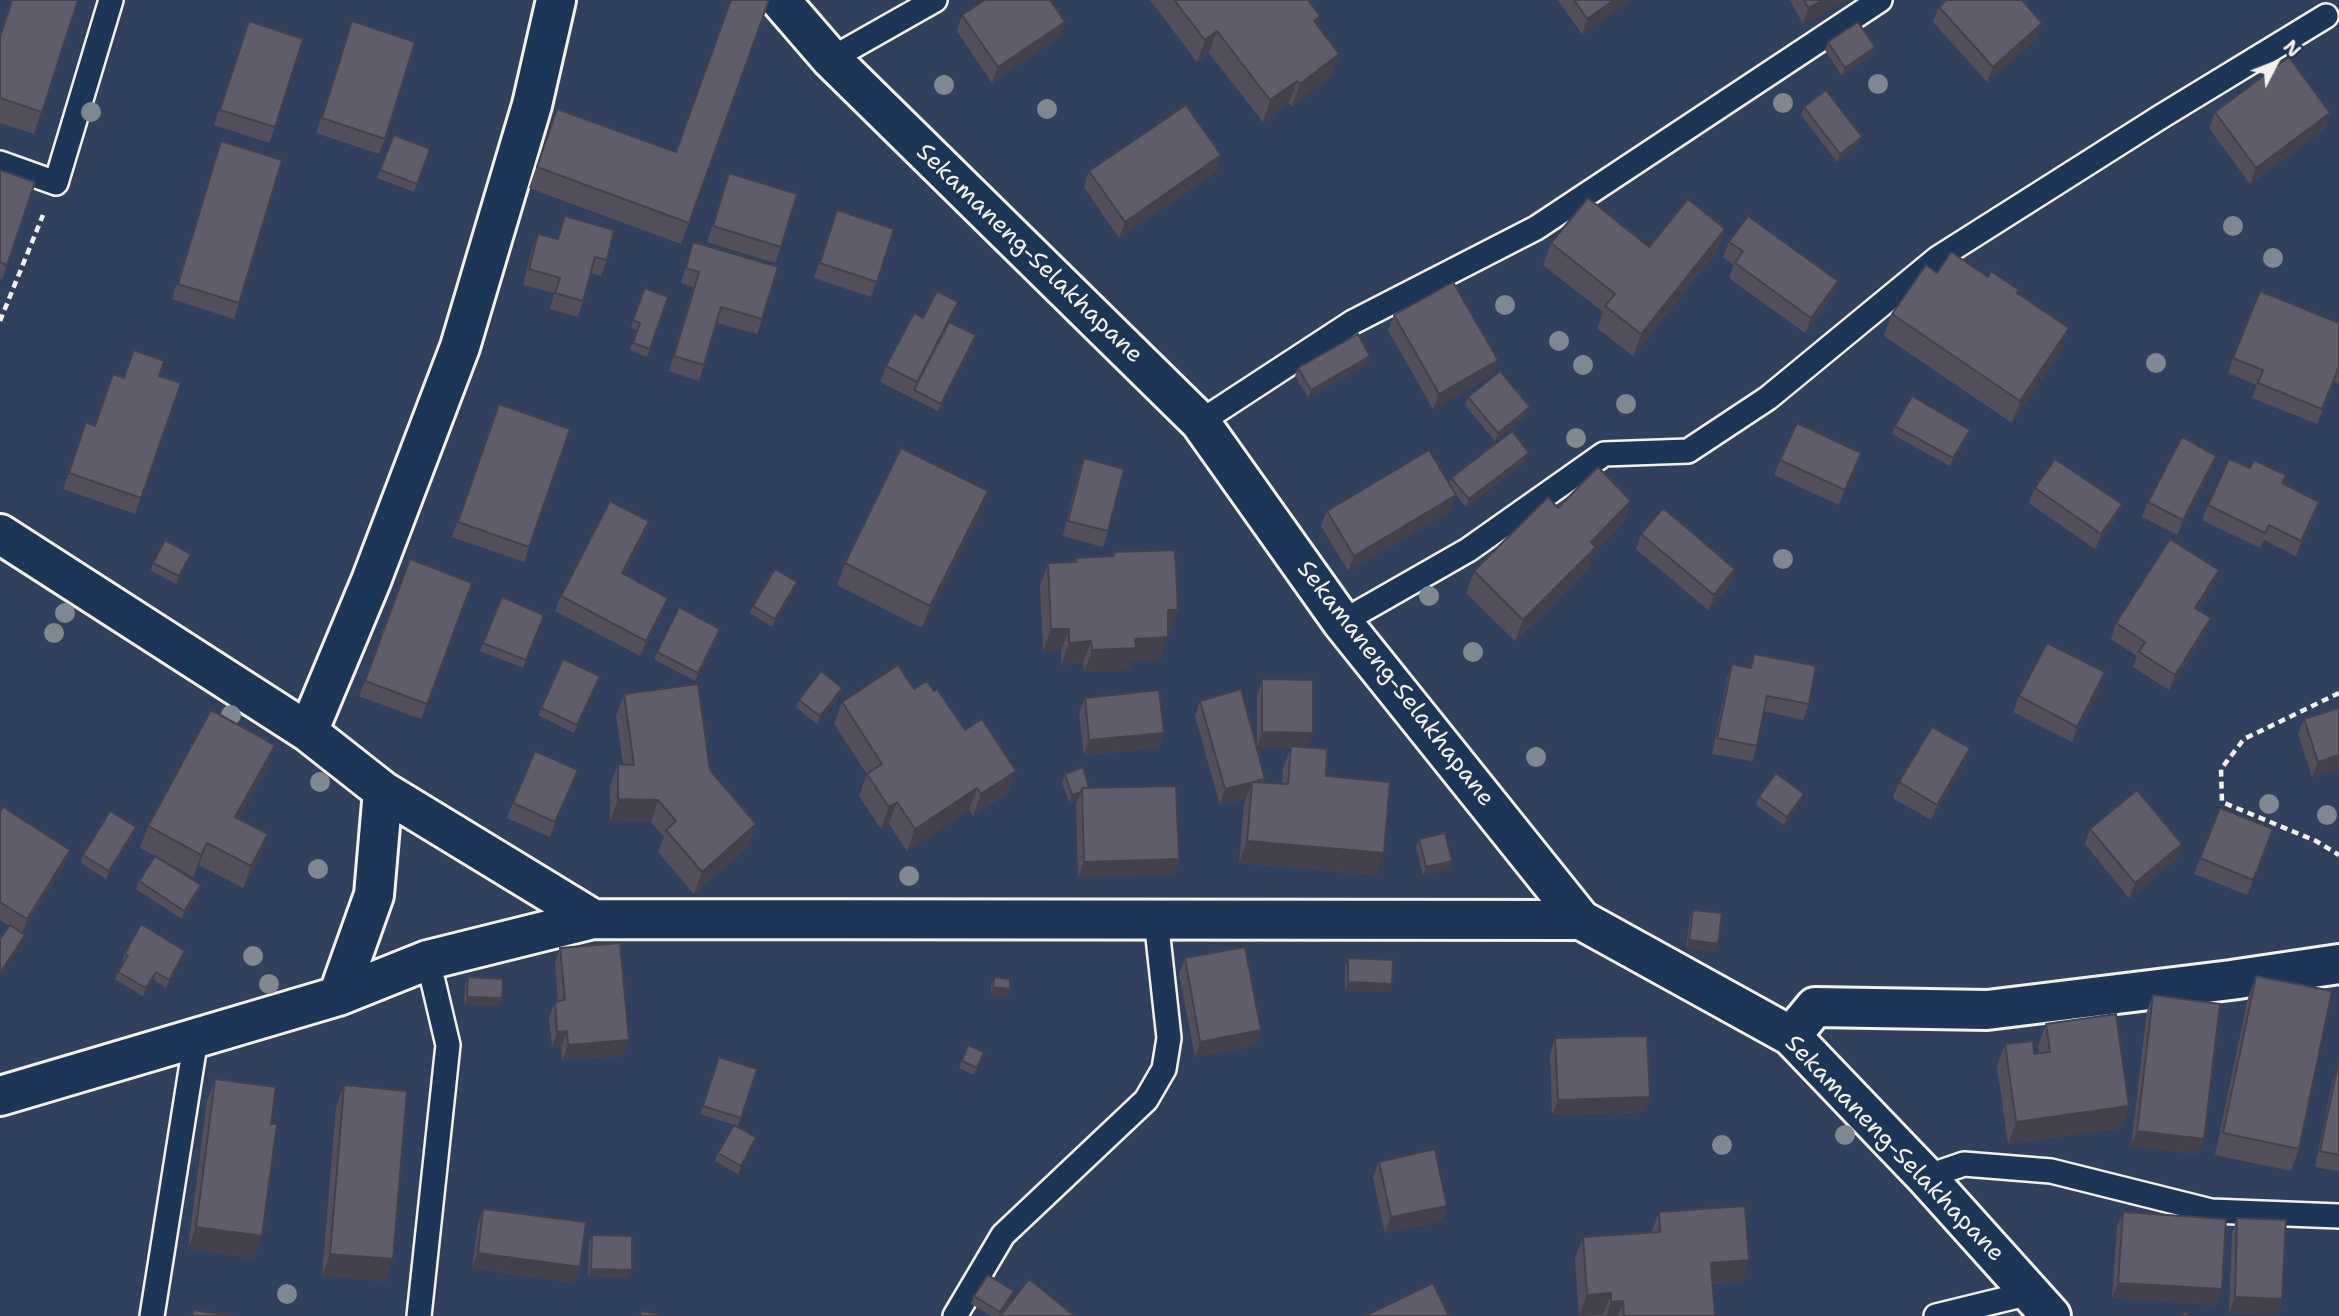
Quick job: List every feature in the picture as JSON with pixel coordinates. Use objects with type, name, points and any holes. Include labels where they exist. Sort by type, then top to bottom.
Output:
[{"type":"street","points":[[308,732],[371,581],[460,346],[532,106],[556,0]]},
{"type":"street","name":"Sekamaneng-Selakhapane","points":[[780,0],[831,59],[1200,422],[1342,622],[1581,920],[1791,1036],[1926,1177],[2041,1305]]},
{"type":"street","points":[[0,534],[308,732],[383,791],[593,919]]},
{"type":"street","points":[[338,996],[374,895],[383,791]]},
{"type":"street","points":[[0,1096],[338,996],[428,961],[593,919],[1581,920]]},
{"type":"street","points":[[1791,1036],[1815,1007],[1987,1010],[2339,964]]},
{"type":"lane","points":[[0,163],[56,183],[111,0]]},
{"type":"lane","points":[[831,59],[935,0]]},
{"type":"lane","points":[[1200,422],[1353,321],[1536,228],[1880,0]]},
{"type":"lane","points":[[1342,622],[1468,550],[1604,454],[1688,452],[1768,398],[1938,258],[2326,16]]},
{"type":"lane","points":[[955,1316],[1003,1235],[1146,1100],[1164,1069],[1169,1038],[1156,919]]},
{"type":"lane","points":[[419,1316],[448,1045],[428,961]]},
{"type":"lane","points":[[152,1316],[196,1038]]},
{"type":"lane","points":[[1926,1177],[1964,1164],[2051,1171],[2211,1211],[2339,1216]]},
{"type":"lane","points":[[1936,1316],[2041,1305]]},
{"type":"path","points":[[0,321],[56,183]]},
{"type":"path","points":[[2339,693],[2244,739],[2221,769],[2222,802],[2316,841],[2339,855]]},
{"type":"building","points":[[12,0],[78,0],[42,112],[0,98],[0,37]]},
{"type":"building","points":[[731,0],[769,0],[689,223],[537,167],[557,109],[676,152]]},
{"type":"building","points":[[985,0],[1050,0],[1065,22],[998,67],[962,15]]},
{"type":"building","points":[[1174,0],[1308,0],[1320,16],[1314,21],[1339,54],[1300,84],[1297,81],[1270,100],[1217,31],[1205,40]]},
{"type":"building","points":[[1574,0],[1614,0],[1587,19]]},
{"type":"building","points":[[1804,0],[1824,0],[1808,8]]},
{"type":"building","points":[[1946,0],[2022,0],[2042,23],[1993,67],[1939,7]]},
{"type":"building","points":[[249,21],[303,39],[275,127],[220,110]]},
{"type":"building","points":[[352,21],[415,42],[385,139],[322,118]]},
{"type":"building","points":[[1858,22],[1875,47],[1845,68],[1828,42]]},
{"type":"building","points":[[2289,57],[2330,113],[2256,168],[2215,112]]},
{"type":"building","points":[[1826,90],[1862,137],[1840,154],[1804,107]]},
{"type":"building","points":[[1186,105],[1221,155],[1125,222],[1089,171]]},
{"type":"building","points":[[394,135],[430,149],[417,184],[380,170]]},
{"type":"building","points":[[221,141],[282,160],[239,303],[178,284]]},
{"type":"building","points":[[0,170],[35,182],[7,265],[0,262]]},
{"type":"building","points":[[729,173],[797,194],[781,247],[713,226]]},
{"type":"building","points":[[1588,198],[1649,247],[1688,199],[1725,229],[1641,334],[1605,306],[1615,294],[1551,243]]},
{"type":"building","points":[[837,210],[894,229],[877,282],[820,263]]},
{"type":"building","points":[[565,216],[614,230],[607,260],[595,257],[583,301],[555,293],[560,278],[529,269],[538,234],[558,239]]},
{"type":"building","points":[[1748,216],[1838,281],[1811,318],[1735,263],[1743,251],[1729,242]]},
{"type":"building","points":[[693,242],[778,267],[762,319],[721,307],[704,365],[674,356],[699,272],[686,268]]},
{"type":"building","points":[[1951,252],[1988,277],[1991,271],[2019,290],[2017,293],[2069,328],[2020,401],[1892,314],[1926,265],[1937,273]]},
{"type":"building","points":[[1453,282],[1498,360],[1439,394],[1394,315]]},
{"type":"building","points":[[645,288],[668,297],[650,349],[633,343],[640,323],[633,320]]},
{"type":"building","points":[[937,291],[958,302],[917,382],[886,366],[914,313],[923,318]]},
{"type":"building","points":[[2260,291],[2339,323],[2339,367],[2322,409],[2258,383],[2263,370],[2233,358]]},
{"type":"building","points":[[949,322],[976,335],[941,404],[914,390]]},
{"type":"building","points":[[1358,334],[1370,356],[1311,390],[1298,368]]},
{"type":"building","points":[[134,350],[164,361],[159,376],[181,383],[141,498],[69,473],[86,422],[95,426],[113,374],[124,378]]},
{"type":"building","points":[[1500,371],[1530,407],[1498,433],[1468,397]]},
{"type":"building","points":[[1912,396],[1970,430],[1953,458],[1895,426]]},
{"type":"building","points":[[499,404],[570,429],[529,547],[458,522]]},
{"type":"building","points":[[1797,423],[1861,453],[1845,490],[1780,460]]},
{"type":"building","points":[[1512,431],[1529,453],[1469,499],[1451,478]]},
{"type":"building","points":[[2182,437],[2216,456],[2183,520],[2148,502]]},
{"type":"building","points":[[901,448],[988,491],[930,606],[845,563]]},
{"type":"building","points":[[1429,450],[1456,495],[1354,556],[1327,511]]},
{"type":"building","points":[[1084,458],[1124,469],[1108,531],[1068,521]]},
{"type":"building","points":[[2055,459],[2122,504],[2101,534],[2035,488]]},
{"type":"building","points":[[2229,459],[2250,468],[2254,460],[2286,475],[2282,483],[2319,502],[2301,541],[2269,525],[2265,533],[2208,505]]},
{"type":"building","points":[[1598,467],[1631,501],[1591,542],[1596,547],[1523,620],[1474,571],[1548,497],[1558,508]]},
{"type":"building","points":[[610,501],[649,521],[622,573],[668,598],[646,641],[561,596]]},
{"type":"building","points":[[1663,508],[1735,569],[1714,595],[1641,534]]},
{"type":"building","points":[[2170,539],[2219,570],[2195,608],[2211,618],[2175,675],[2139,652],[2145,642],[2116,623]]},
{"type":"building","points":[[165,540],[191,554],[179,576],[153,563]]},
{"type":"building","points":[[1175,550],[1178,610],[1168,610],[1168,637],[1135,639],[1136,648],[1092,650],[1091,641],[1069,643],[1069,629],[1051,629],[1048,563],[1114,556],[1115,552]]},
{"type":"building","points":[[410,559],[472,583],[427,704],[365,681]]},
{"type":"building","points":[[775,569],[797,582],[775,619],[753,606]]},
{"type":"building","points":[[502,597],[544,615],[526,660],[483,643]]},
{"type":"building","points":[[679,607],[720,629],[698,673],[657,652]]},
{"type":"building","points":[[2047,643],[2105,672],[2077,727],[2019,696]]},
{"type":"building","points":[[1754,654],[1816,666],[1809,704],[1767,696],[1757,746],[1717,738],[1732,664],[1751,668]]},
{"type":"building","points":[[563,659],[600,676],[577,725],[541,708]]},
{"type":"building","points":[[898,665],[914,689],[927,681],[934,691],[937,689],[965,730],[982,719],[1016,771],[981,794],[977,788],[915,829],[897,802],[889,807],[867,774],[882,764],[842,702]]},
{"type":"building","points":[[821,671],[842,688],[820,716],[799,700]]},
{"type":"building","points":[[1262,679],[1313,680],[1313,733],[1262,732]]},
{"type":"building","points":[[698,684],[710,770],[756,824],[702,872],[666,830],[676,821],[658,800],[618,799],[618,764],[634,765],[624,694]]},
{"type":"building","points":[[1241,689],[1265,779],[1225,789],[1200,701]]},
{"type":"building","points":[[1159,690],[1164,733],[1089,740],[1085,698]]},
{"type":"building","points":[[2339,708],[2339,755],[2318,762],[2304,719]]},
{"type":"building","points":[[211,710],[275,745],[235,817],[268,834],[251,866],[207,843],[201,855],[148,826]]},
{"type":"building","points":[[1932,727],[1970,748],[1937,805],[1899,782]]},
{"type":"building","points":[[1291,746],[1327,749],[1326,776],[1390,782],[1384,853],[1247,841],[1252,782],[1288,784]]},
{"type":"building","points":[[535,751],[578,770],[555,822],[513,803]]},
{"type":"building","points":[[1083,767],[1089,788],[1082,788],[1081,792],[1072,795],[1065,774]]},
{"type":"building","points":[[1776,773],[1804,794],[1787,817],[1759,797]]},
{"type":"building","points":[[1176,786],[1179,859],[1084,862],[1082,788]]},
{"type":"building","points":[[2137,790],[2182,844],[2135,883],[2090,829]]},
{"type":"building","points":[[3,807],[70,850],[27,919],[0,902],[0,812]]},
{"type":"building","points":[[2220,808],[2273,829],[2253,880],[2200,858]]},
{"type":"building","points":[[110,811],[136,827],[109,871],[83,855]]},
{"type":"building","points":[[1445,833],[1452,861],[1426,867],[1419,839]]},
{"type":"building","points":[[155,856],[201,885],[184,911],[139,881]]},
{"type":"building","points":[[1693,910],[1722,913],[1718,944],[1689,940]]},
{"type":"building","points":[[141,924],[185,951],[169,980],[156,972],[146,988],[118,972]]},
{"type":"building","points":[[10,925],[25,935],[0,973],[0,939]]},
{"type":"building","points":[[620,943],[629,1040],[568,1045],[567,1031],[557,1032],[555,1002],[565,1000],[560,948]]},
{"type":"building","points":[[1245,947],[1261,1030],[1200,1042],[1185,958]]},
{"type":"building","points":[[1348,958],[1393,960],[1392,984],[1348,982]]},
{"type":"building","points":[[2256,976],[2332,991],[2299,1149],[2223,1133]]},
{"type":"building","points":[[468,977],[503,979],[502,998],[467,997]]},
{"type":"building","points":[[994,977],[1010,979],[1010,989],[993,987]]},
{"type":"building","points":[[2153,995],[2220,1004],[2204,1139],[2137,1131]]},
{"type":"building","points":[[2116,1014],[2129,1106],[2016,1122],[2005,1044],[2033,1041],[2034,1054],[2050,1052],[2046,1024]]},
{"type":"building","points":[[1647,1036],[1650,1097],[1558,1100],[1555,1038]]},
{"type":"building","points":[[968,1045],[984,1052],[977,1068],[962,1061]]},
{"type":"building","points":[[719,1057],[757,1069],[741,1118],[703,1106]]},
{"type":"building","points":[[2339,1064],[2339,1155],[2320,1151]]},
{"type":"building","points":[[215,1079],[276,1087],[271,1124],[277,1124],[262,1236],[196,1227]]},
{"type":"building","points":[[344,1085],[407,1091],[393,1259],[330,1254]]},
{"type":"building","points":[[734,1125],[756,1137],[741,1166],[718,1153]]},
{"type":"building","points":[[1435,1149],[1447,1206],[1391,1217],[1379,1162]]},
{"type":"building","points":[[1745,1206],[1749,1260],[1711,1263],[1715,1316],[1624,1316],[1623,1301],[1611,1302],[1611,1293],[1587,1295],[1583,1237],[1660,1232],[1659,1212]]},
{"type":"building","points":[[483,1209],[586,1222],[580,1267],[478,1253]]},
{"type":"building","points":[[2123,1212],[2226,1219],[2222,1289],[2118,1283]]},
{"type":"building","points":[[2237,1218],[2286,1220],[2282,1299],[2235,1297]]},
{"type":"building","points":[[592,1235],[632,1236],[632,1270],[591,1269]]},
{"type":"building","points":[[988,1275],[1014,1291],[1000,1312],[974,1296]]},
{"type":"building","points":[[1029,1279],[1075,1316],[1002,1316]]},
{"type":"building","points":[[1433,1283],[1449,1316],[1365,1316]]},
{"type":"building","points":[[193,1310],[233,1316],[192,1316]]},
{"type":"building","points":[[641,1311],[658,1314],[658,1316],[640,1316]]}]
